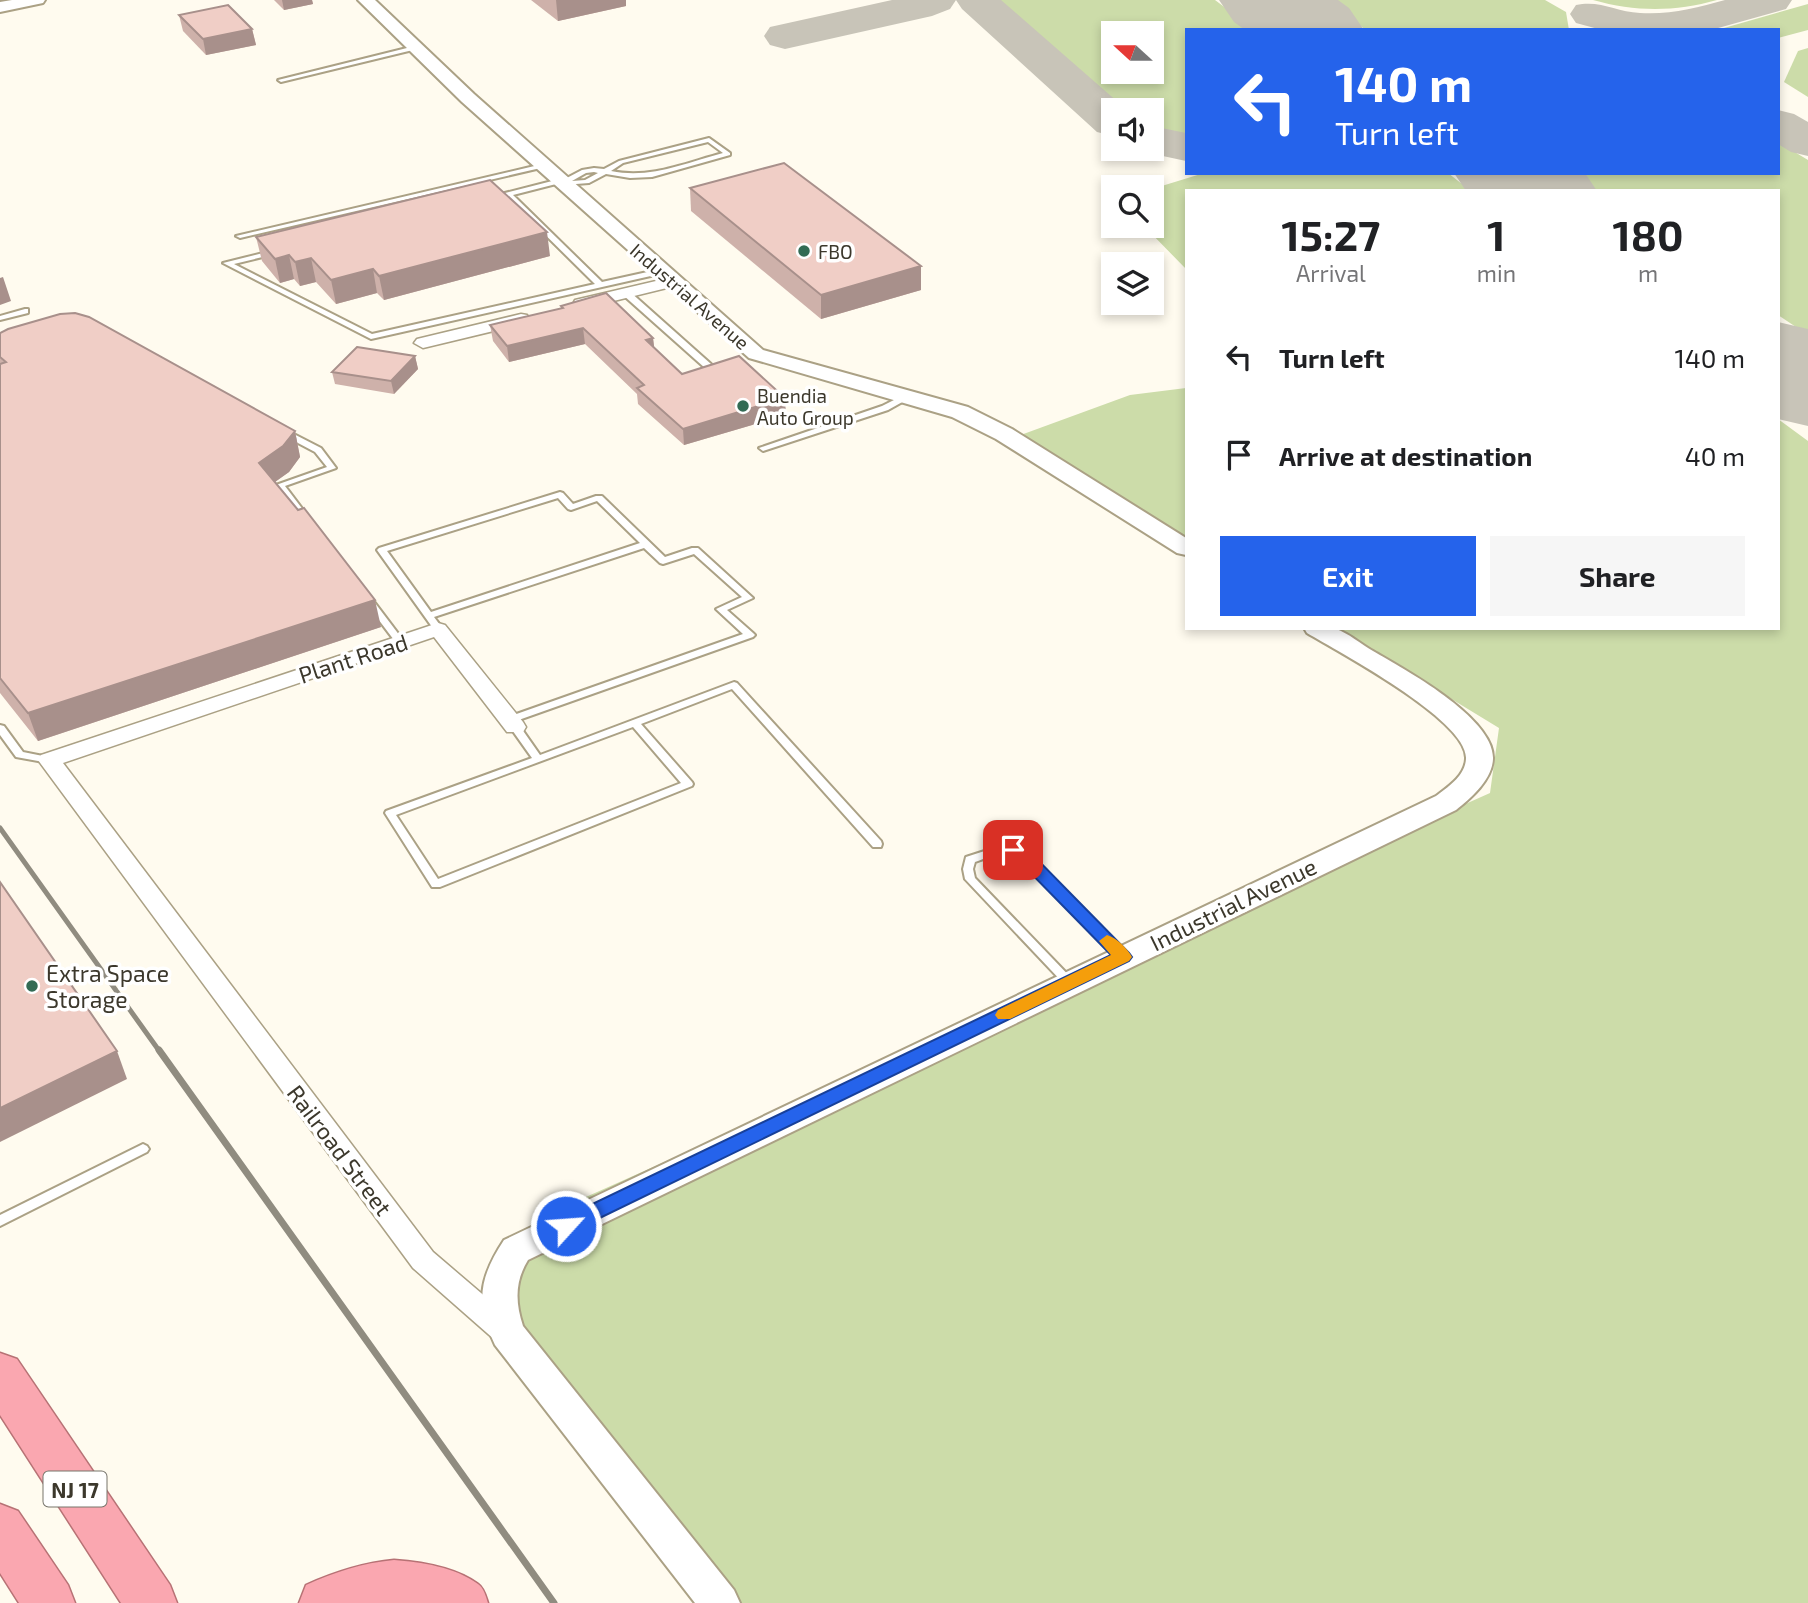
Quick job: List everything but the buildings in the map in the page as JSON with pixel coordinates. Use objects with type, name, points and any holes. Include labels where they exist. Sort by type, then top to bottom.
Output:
[{"type":"highway","name":"NJ 17","points":[[0,1374],[151,1603]]},
{"type":"highway","points":[[0,1528],[49,1603]]},
{"type":"highway","points":[[325,1603],[339,1595],[380,1585],[416,1585],[448,1594],[462,1603]]},
{"type":"street","points":[[0,7],[37,0]]},
{"type":"street","name":"Industrial Avenue","points":[[358,2],[384,17],[543,166],[756,354],[950,408],[983,422],[1185,547]]},
{"type":"street","points":[[423,343],[626,293],[667,276]]},
{"type":"street","name":"Plant Road","points":[[49,760],[400,642],[434,623],[512,723]]},
{"type":"street","name":"Industrial Avenue","points":[[508,1334],[498,1313],[502,1271],[516,1250],[1446,803],[1467,787],[1480,756],[1476,740],[1466,726],[1436,702],[1318,630]]},
{"type":"street","name":"Railroad Street","points":[[49,760],[423,1260],[443,1280],[485,1310],[508,1334],[720,1603]]},
{"type":"lane","points":[[281,80],[415,48]]},
{"type":"lane","points":[[482,200],[561,182],[587,182],[621,162],[709,140],[728,154],[642,176],[608,170]]},
{"type":"lane","points":[[240,236],[543,166]]},
{"type":"lane","points":[[509,194],[600,285]]},
{"type":"lane","points":[[283,249],[227,263],[371,337],[600,285],[667,276]]},
{"type":"lane","points":[[626,293],[708,366]]},
{"type":"lane","points":[[0,318],[25,311]]},
{"type":"lane","points":[[763,447],[885,408],[909,396]]},
{"type":"lane","points":[[271,424],[318,450],[332,468],[280,485],[312,527]]},
{"type":"lane","points":[[538,759],[512,723],[750,635],[721,609],[748,598],[695,550],[663,561],[646,544],[599,498],[571,507],[559,495],[382,550],[434,623],[646,544]]},
{"type":"lane","points":[[360,590],[400,642]]},
{"type":"lane","points":[[635,723],[688,784],[436,884],[390,813],[734,685],[877,844]]},
{"type":"lane","points":[[0,728],[20,755],[49,760]]},
{"type":"lane","points":[[1070,983],[970,879],[970,860],[1001,848],[1024,856],[1123,957]]},
{"type":"lane","points":[[0,1221],[143,1149]]},
{"type":"green space","points":[[997,0],[1215,0],[1252,28],[1185,28],[1185,134],[1164,131],[1164,98],[1108,98]]},
{"type":"green space","points":[[1324,0],[1545,0],[1566,12],[1569,28],[1363,28]]},
{"type":"green space","points":[[1593,0],[1717,0],[1686,7],[1655,9],[1624,7]]},
{"type":"green space","points":[[1808,4],[1808,30],[1780,37],[1780,28],[1724,28]]},
{"type":"green space","points":[[1808,48],[1808,97],[1784,82],[1798,51]]},
{"type":"green space","points":[[1780,143],[1808,160],[1808,335],[1780,316],[1780,189],[1595,189],[1575,175],[1780,175]]},
{"type":"green space","points":[[1198,175],[1451,175],[1468,189],[1185,189],[1185,268],[1156,238],[1164,238],[1164,185]]},
{"type":"green space","points":[[1185,388],[1185,537],[1018,436],[1130,395]]},
{"type":"green space","points":[[1780,420],[1808,441],[1808,1603],[718,1603],[485,1310],[568,1205],[1490,793],[1499,728],[1338,630],[1780,630]]},
{"type":"taxiway","points":[[785,36],[917,7],[935,0]]},
{"type":"taxiway","points":[[977,0],[1101,111]]},
{"type":"taxiway","points":[[1671,28],[1771,0]]},
{"type":"taxiway","points":[[1591,14],[1637,26],[1685,24]]},
{"type":"taxiway","points":[[1780,125],[1808,142]]},
{"type":"taxiway","points":[[1164,142],[1185,147]]},
{"type":"runway","points":[[1270,0],[1309,28]]},
{"type":"runway","points":[[1516,175],[1534,189]]},
{"type":"runway","points":[[1780,364],[1808,384]]},
{"type":"railway","points":[[0,828],[160,1052]]},
{"type":"railway","points":[[159,1050],[554,1603]]},
{"type":"slow traffic","points":[[1004,1015],[1123,957],[1107,941]]},
{"type":"place","name":"FBO","points":[[804,251]]},
{"type":"place","name":"Buendia Auto Group","points":[[743,406]]},
{"type":"place","name":"Extra Space Storage","points":[[32,986]]},
{"type":"route","points":[[566,1226],[1123,957],[1024,856],[1013,850]]}]
